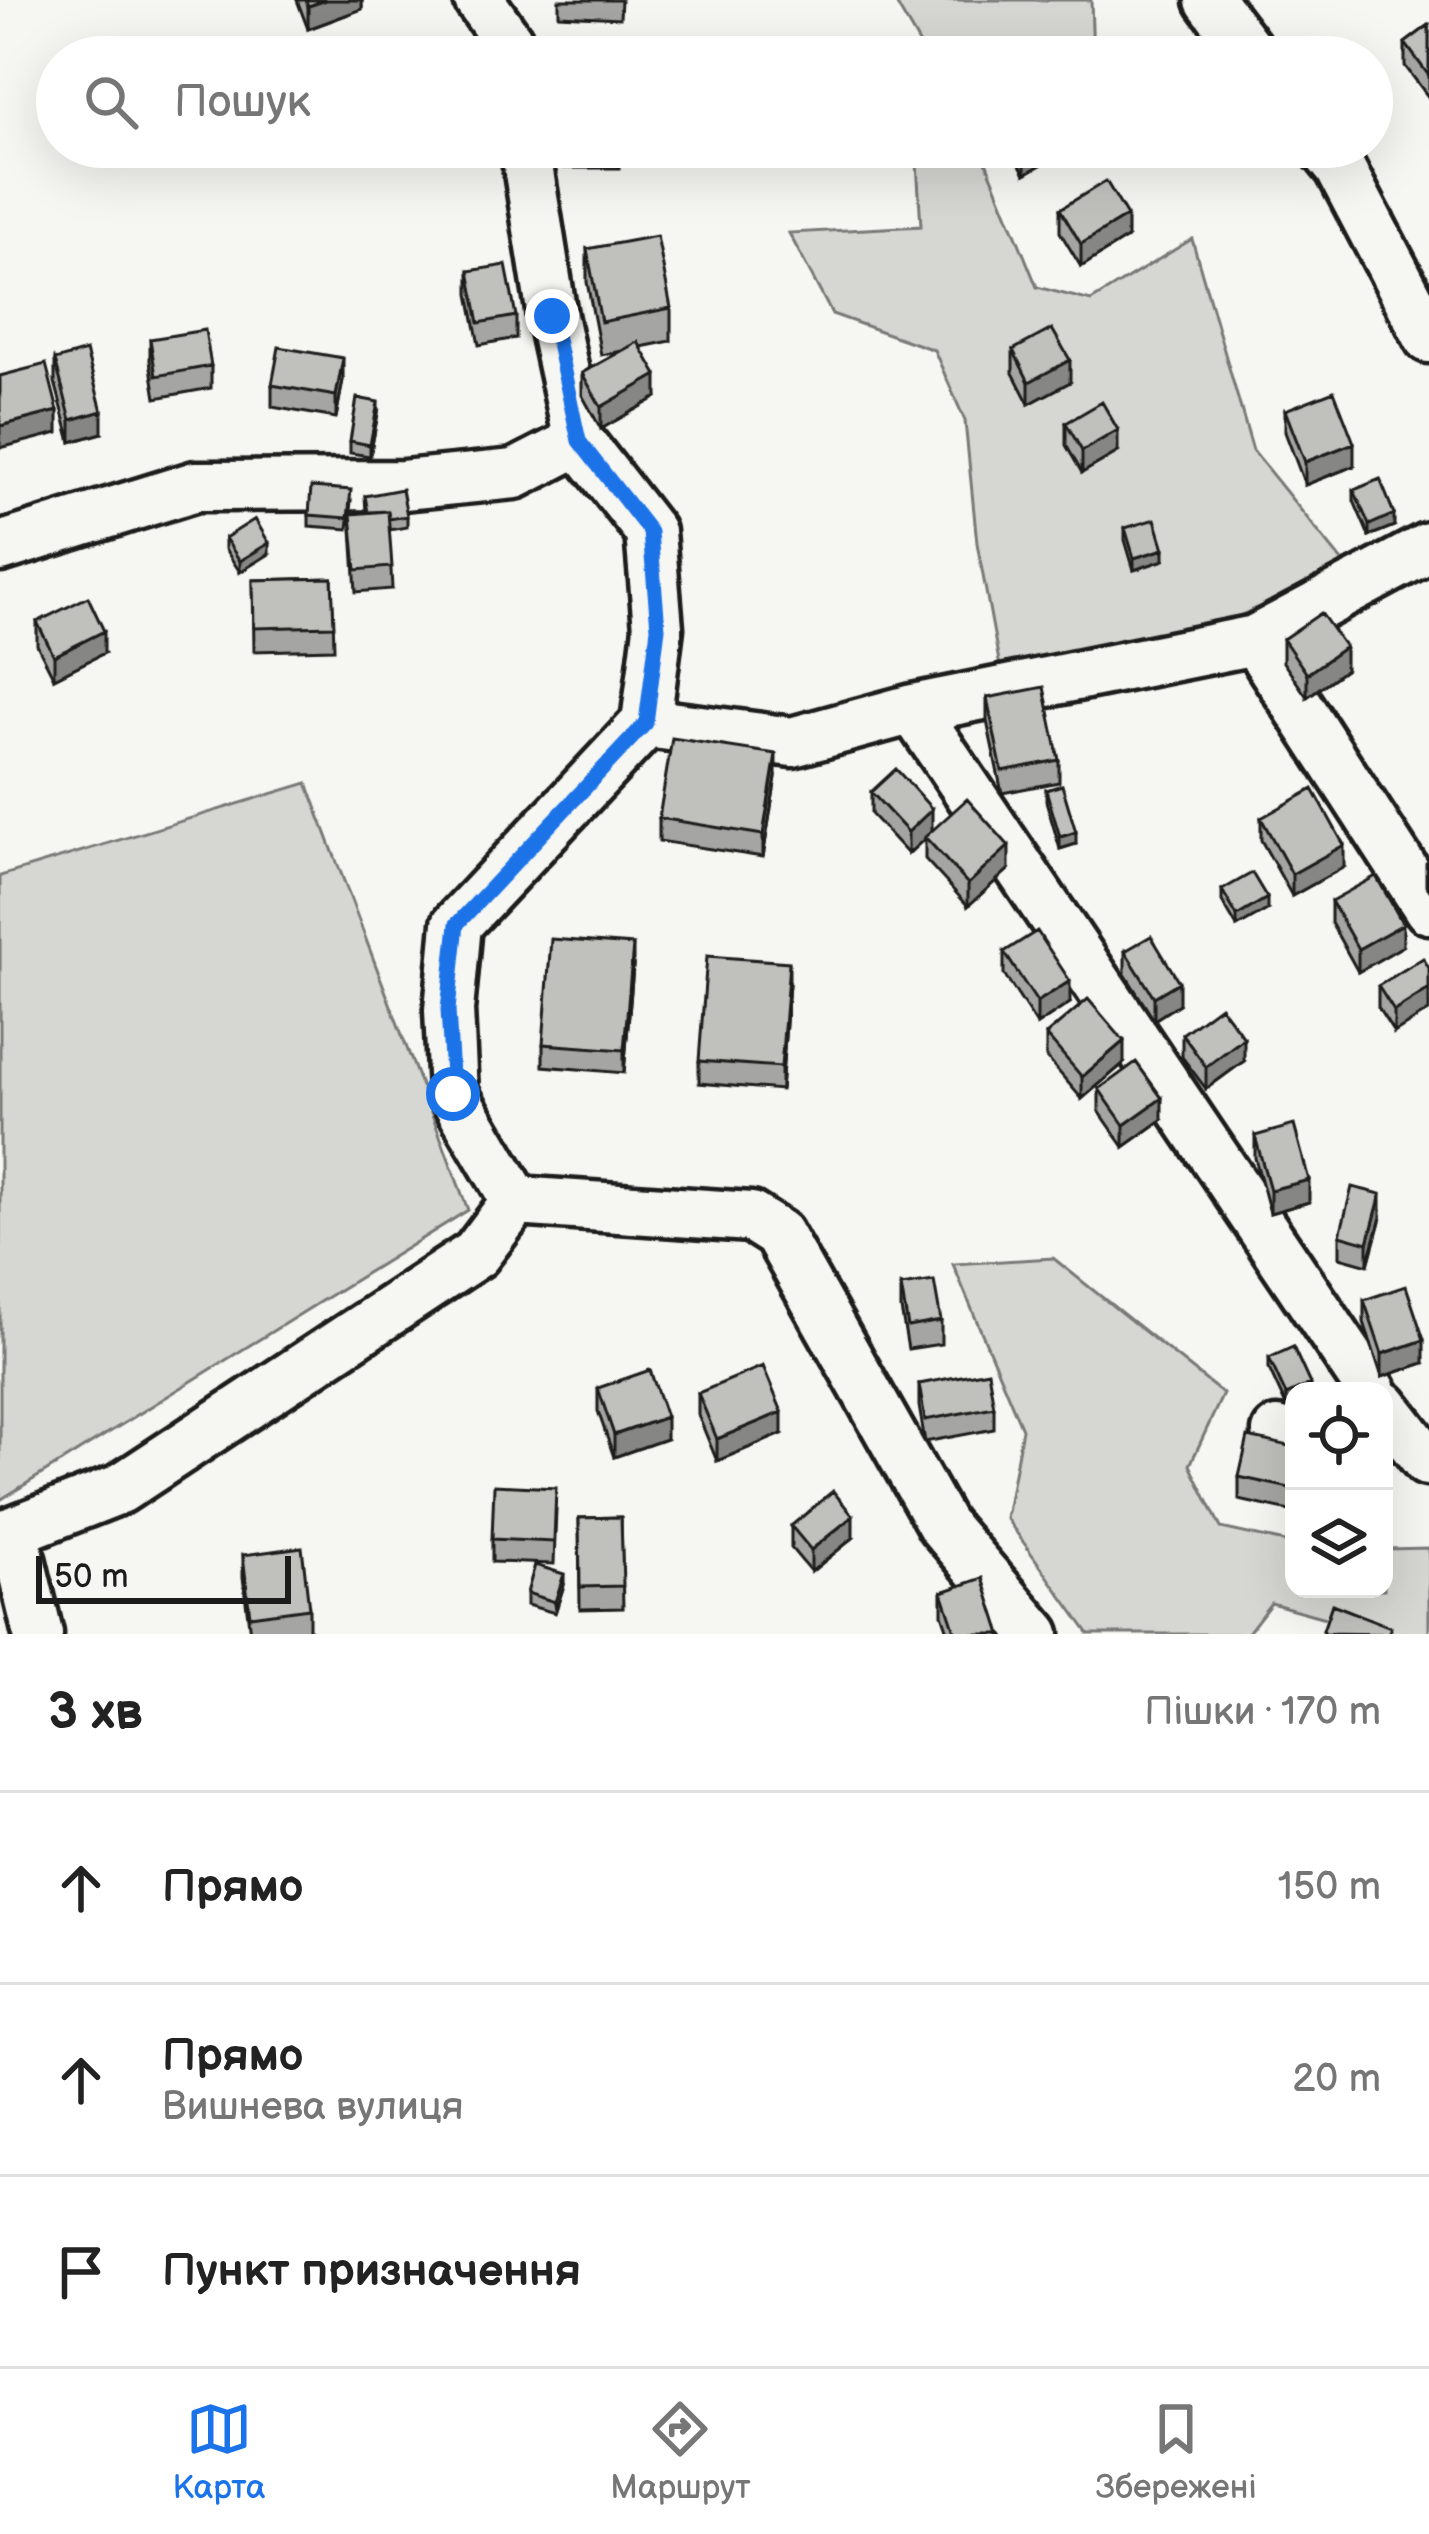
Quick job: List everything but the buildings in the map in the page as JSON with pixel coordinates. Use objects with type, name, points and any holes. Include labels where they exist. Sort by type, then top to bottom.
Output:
[{"type":"street","points":[[479,0],[504,36]]},
{"type":"street","points":[[1210,0],[1237,36]]},
{"type":"street","points":[[516,1201],[453,1094],[448,1010],[457,924],[646,723],[658,628],[650,532],[579,441],[552,316],[528,168]]},
{"type":"street","points":[[1340,168],[1429,338]]},
{"type":"street","points":[[0,547],[196,486],[404,485],[515,475],[579,441]]},
{"type":"street","points":[[646,723],[792,742],[913,709],[1256,640],[1429,547]]},
{"type":"street","points":[[1256,640],[1429,909]]},
{"type":"street","points":[[913,709],[1366,1382]]},
{"type":"street","points":[[38,1634],[7,1535],[120,1489],[476,1254],[516,1201]]},
{"type":"street","points":[[516,1201],[751,1217],[778,1234],[942,1525],[1035,1634]]},
{"type":"street","points":[[1393,1422],[1413,1459]]},
{"type":"shaded area","points":[[894,0],[1091,0],[1092,36],[915,36]]},
{"type":"shaded area","points":[[917,168],[989,168],[1037,287],[1091,301],[1192,239],[1253,451],[1346,566],[1205,632],[1000,667],[977,543],[965,421],[934,350],[832,314],[789,233],[921,226]]},
{"type":"shaded area","points":[[307,783],[468,1210],[0,1500],[0,876]]},
{"type":"shaded area","points":[[1053,1258],[1223,1394],[1190,1465],[1221,1528],[1285,1542],[1285,1598],[1393,1598],[1393,1549],[1429,1548],[1429,1634],[1383,1634],[1271,1603],[1247,1634],[1089,1634],[1006,1518],[1022,1429],[953,1264]]},
{"type":"route","points":[[453,1094],[448,1010],[457,924],[646,723],[658,628],[650,532],[579,441],[552,316]]}]
